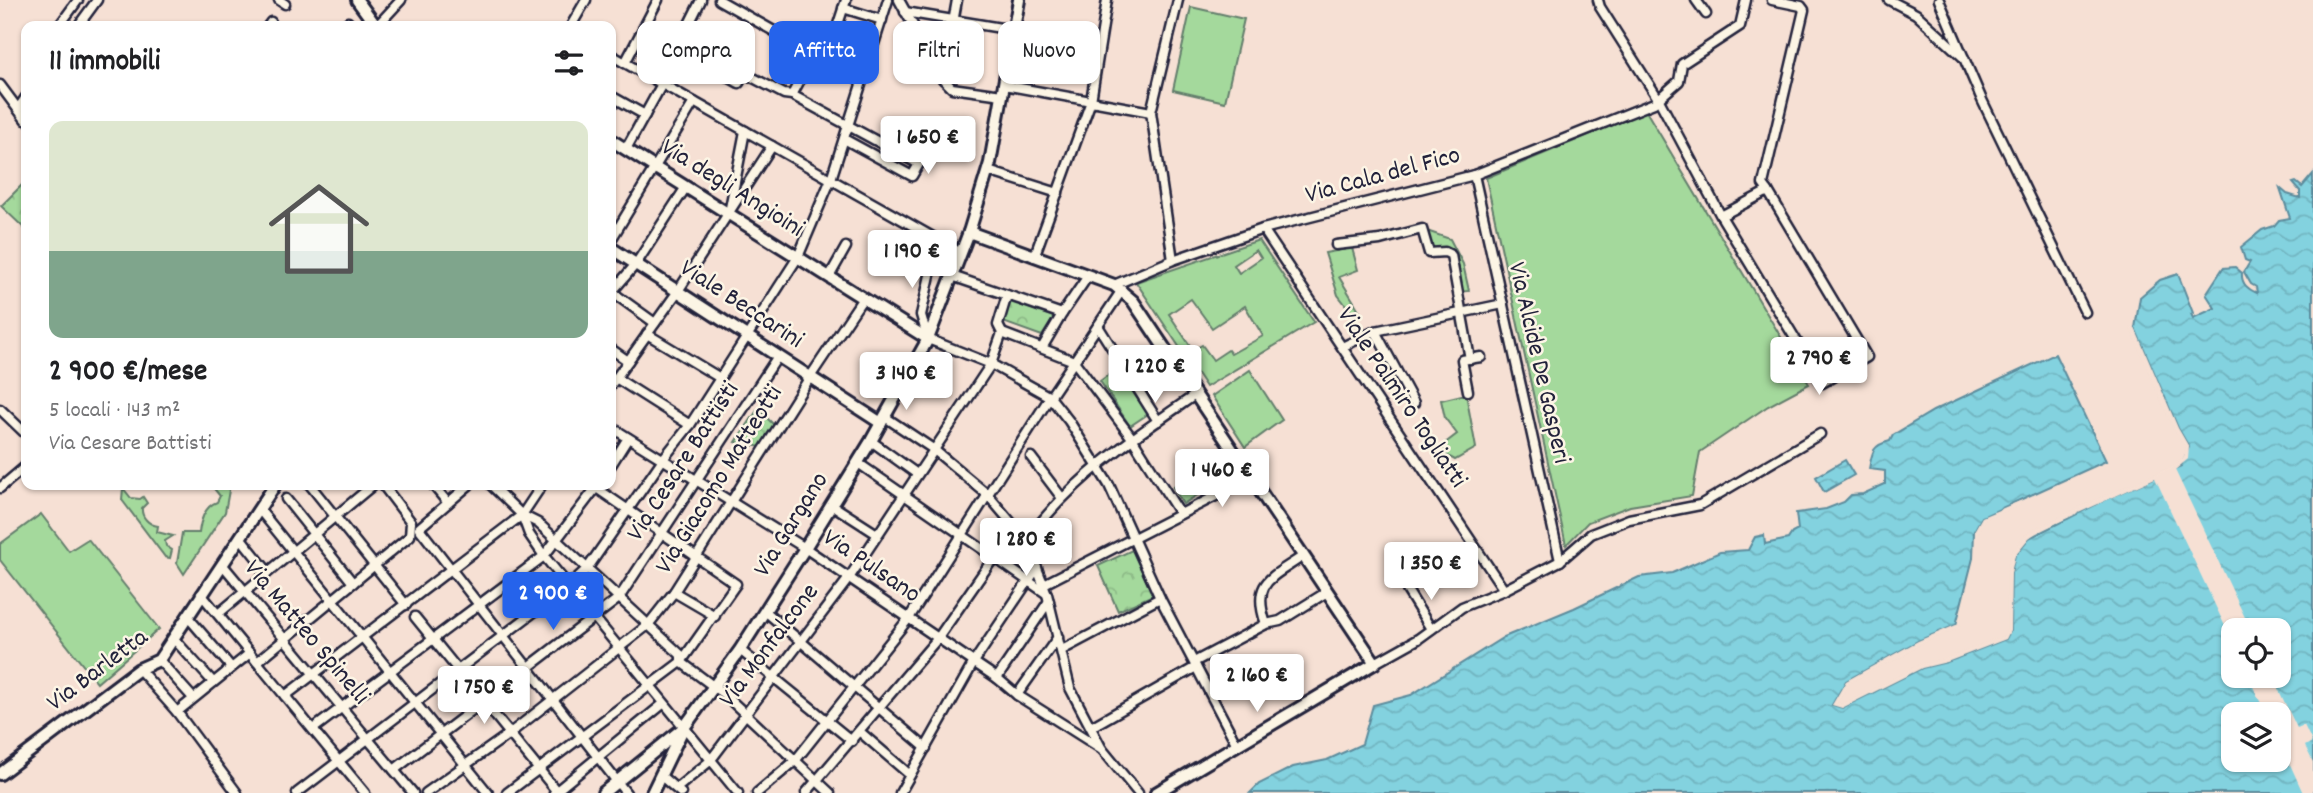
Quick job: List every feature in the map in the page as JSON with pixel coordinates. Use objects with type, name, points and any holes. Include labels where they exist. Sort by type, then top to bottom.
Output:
[{"type":"street","points":[[63,21],[78,0]]},
{"type":"street","points":[[82,21],[97,0]]},
{"type":"street","points":[[357,0],[373,21]]},
{"type":"street","points":[[382,21],[401,0]]},
{"type":"street","points":[[574,21],[586,0]]},
{"type":"street","points":[[625,62],[658,0]]},
{"type":"street","points":[[690,21],[701,0]]},
{"type":"street","points":[[719,0],[769,28]]},
{"type":"street","points":[[879,29],[888,0]]},
{"type":"street","points":[[899,0],[910,21]]},
{"type":"street","points":[[953,20],[957,0]]},
{"type":"street","name":"Via Gargano","points":[[1015,21],[1019,0]]},
{"type":"street","points":[[1034,257],[1091,101],[1107,0]]},
{"type":"street","points":[[1173,260],[1151,112],[1178,0]]},
{"type":"street","points":[[1598,0],[1659,100],[1721,216],[1822,383],[1867,357],[1763,184],[1804,10],[1801,6],[1772,0]]},
{"type":"street","points":[[1696,0],[1706,15]]},
{"type":"street","points":[[1659,100],[1679,80],[1682,64],[1740,26],[1746,0]]},
{"type":"street","points":[[1889,0],[1916,15],[1967,60]]},
{"type":"street","points":[[1939,0],[1982,100],[2085,313]]},
{"type":"street","points":[[839,21],[845,4],[882,20]]},
{"type":"street","points":[[905,12],[998,28]]},
{"type":"street","points":[[616,58],[637,69]]},
{"type":"street","points":[[755,79],[784,94],[792,95],[919,164],[912,176],[844,139]]},
{"type":"street","points":[[626,149],[662,84],[961,253]]},
{"type":"street","points":[[792,95],[798,84]]},
{"type":"street","points":[[300,792],[587,569],[627,509],[690,425],[798,257],[831,179],[861,84]]},
{"type":"street","points":[[948,84],[952,88],[1003,90],[1151,112]]},
{"type":"street","name":"Via Gargano","points":[[683,729],[740,650],[805,548],[871,441],[928,339],[969,232],[988,171],[1004,84]]},
{"type":"street","points":[[0,85],[21,113]]},
{"type":"street","points":[[616,99],[645,115]]},
{"type":"street","name":"Via Cala del Fico","points":[[1118,287],[1173,260],[1263,229],[1474,174],[1659,100]]},
{"type":"street","points":[[616,232],[694,102]]},
{"type":"street","points":[[18,109],[21,104]]},
{"type":"street","points":[[729,214],[745,131]]},
{"type":"street","name":"Via degli Angioini","points":[[616,143],[928,339]]},
{"type":"street","points":[[616,378],[678,291],[772,146]]},
{"type":"street","points":[[988,171],[1058,193]]},
{"type":"street","name":"Via Alcide De Gasperi","points":[[1474,174],[1560,561]]},
{"type":"street","points":[[616,287],[636,264],[686,187]]},
{"type":"street","points":[[1721,216],[1768,191]]},
{"type":"street","name":"Viale Palmiro Togliatti","points":[[1263,229],[1504,590]]},
{"type":"street","points":[[1336,245],[1380,240],[1422,229],[1429,253],[1445,252],[1451,255],[1470,359]]},
{"type":"street","points":[[969,232],[1118,287],[1133,301],[1375,663]]},
{"type":"street","points":[[938,240],[921,315],[928,339],[991,364],[1050,397],[1099,466],[1160,598],[1237,745]]},
{"type":"street","points":[[830,277],[846,247]]},
{"type":"street","name":"Viale Beccarini","points":[[616,251],[810,377],[933,449],[987,494],[1026,540],[1048,597],[1070,688],[1102,749],[1138,793]]},
{"type":"street","points":[[952,276],[1062,314]]},
{"type":"street","points":[[1042,348],[1088,276]]},
{"type":"street","points":[[757,793],[795,761],[909,618],[1098,326],[1118,287]]},
{"type":"street","name":"Via Monfalcone","points":[[679,790],[710,761],[849,578],[991,364],[1002,333],[998,325],[1007,295]]},
{"type":"street","points":[[616,296],[655,323]]},
{"type":"street","name":"Via Giacomo Matteotti","points":[[426,793],[509,734],[648,625],[674,592],[863,298]]},
{"type":"street","points":[[1342,346],[1374,331],[1503,304]]},
{"type":"street","points":[[1098,326],[1157,421]]},
{"type":"street","points":[[1374,331],[1414,403]]},
{"type":"street","points":[[1002,333],[1074,361],[1132,438],[1180,514]]},
{"type":"street","points":[[647,334],[719,378]]},
{"type":"street","points":[[616,353],[628,361]]},
{"type":"street","name":"Via Cesare Battisti","points":[[394,770],[619,598],[778,356]]},
{"type":"street","points":[[1468,391],[1462,360],[1481,357]]},
{"type":"street","points":[[616,384],[690,425]]},
{"type":"street","points":[[1026,540],[1062,498],[1099,466],[1132,438],[1195,395]]},
{"type":"street","points":[[0,409],[21,429]]},
{"type":"street","name":"Via Pulsano","points":[[616,430],[805,548],[974,662],[1017,695],[1102,749]]},
{"type":"street","points":[[1156,793],[1432,629],[1462,607],[1504,590],[1560,561],[1591,534],[1629,519],[1700,505],[1820,435]]},
{"type":"street","points":[[616,457],[628,438]]},
{"type":"street","points":[[871,441],[917,474]]},
{"type":"street","points":[[1031,457],[1062,498]]},
{"type":"street","points":[[858,463],[1048,597],[997,678]]},
{"type":"street","points":[[0,488],[21,470]]},
{"type":"street","points":[[1044,584],[1251,478]]},
{"type":"street","name":"Via Barletta","points":[[0,774],[139,669],[159,660],[272,490]]},
{"type":"street","points":[[314,490],[406,605]]},
{"type":"street","points":[[218,614],[367,490]]},
{"type":"street","points":[[257,662],[410,536],[411,522],[387,490]]},
{"type":"street","points":[[437,490],[448,503]]},
{"type":"street","points":[[463,490],[419,528],[626,793]]},
{"type":"street","points":[[496,490],[522,515],[538,523],[681,655],[681,662]]},
{"type":"street","points":[[285,696],[522,515],[539,490]]},
{"type":"street","points":[[313,729],[544,556],[558,541],[592,490]]},
{"type":"street","points":[[507,793],[681,662],[736,584],[601,490]]},
{"type":"street","points":[[286,499],[353,583]]},
{"type":"street","points":[[832,505],[877,534]]},
{"type":"street","points":[[259,509],[488,793]]},
{"type":"street","points":[[522,515],[529,534],[544,556],[738,793]]},
{"type":"street","points":[[806,793],[939,638],[1015,527]]},
{"type":"street","points":[[240,537],[268,572]]},
{"type":"street","points":[[1266,624],[1260,595],[1266,583],[1303,556]]},
{"type":"street","name":"Via Matteo Spinelli","points":[[222,564],[413,793]]},
{"type":"street","points":[[900,793],[974,662],[1037,568]]},
{"type":"street","points":[[1406,590],[1432,629]]},
{"type":"street","points":[[674,592],[715,616]]},
{"type":"street","points":[[1091,727],[1195,664],[1266,624],[1280,621],[1327,592]]},
{"type":"street","points":[[201,594],[365,793]]},
{"type":"street","points":[[1062,650],[1160,598]]},
{"type":"street","points":[[765,611],[926,748]]},
{"type":"street","points":[[187,616],[231,667]]},
{"type":"street","points":[[415,617],[556,792],[663,704]]},
{"type":"street","points":[[1017,695],[1058,637]]},
{"type":"street","points":[[174,639],[213,682]]},
{"type":"street","points":[[740,650],[852,741]]},
{"type":"street","points":[[177,712],[250,653]]},
{"type":"street","points":[[159,660],[193,698]]},
{"type":"street","points":[[681,662],[725,695],[830,793]]},
{"type":"street","points":[[139,669],[177,712],[237,793]]},
{"type":"street","points":[[652,793],[683,729]]},
{"type":"street","points":[[603,793],[683,729]]},
{"type":"street","points":[[859,732],[910,775]]},
{"type":"street","points":[[660,775],[679,790]]},
{"type":"green space","points":[[1191,7],[1244,19],[1225,102],[1173,90]]},
{"type":"green space","points":[[1646,111],[1809,384],[1768,406],[1700,452],[1692,496],[1630,506],[1588,522],[1566,545],[1486,178]]},
{"type":"green space","points":[[21,186],[21,225],[1,206]]},
{"type":"green space","points":[[1424,230],[1450,239],[1463,264],[1469,291],[1460,292],[1453,254],[1430,250]]},
{"type":"green space","points":[[1259,240],[1314,322],[1206,387],[1136,282]],"holes":[[[1256,250],[1261,258],[1239,273],[1234,265]],[[1191,299],[1212,328],[1245,306],[1263,336],[1231,354],[1228,350],[1213,360],[1202,345],[1193,350],[1169,314]]]},
{"type":"green space","points":[[1352,248],[1358,270],[1339,277],[1362,315],[1356,318],[1338,295],[1325,253]]},
{"type":"green space","points":[[1010,301],[1054,317],[1042,336],[1003,322]]},
{"type":"green space","points":[[1117,369],[1148,414],[1130,426],[1100,381]]},
{"type":"green space","points":[[1250,370],[1282,420],[1245,447],[1212,396]]},
{"type":"green space","points":[[1466,394],[1476,448],[1455,460],[1444,454],[1444,444],[1457,434],[1445,418],[1441,400]]},
{"type":"green space","points":[[758,409],[775,426],[761,447],[736,442]]},
{"type":"green space","points":[[1205,468],[1215,484],[1183,504],[1173,487]]},
{"type":"green space","points":[[123,490],[131,498],[143,497],[147,503],[142,508],[144,517],[158,526],[157,532],[173,536],[165,541],[166,546],[172,550],[170,558],[165,557],[122,500]]},
{"type":"green space","points":[[215,490],[229,490],[225,512],[184,574],[177,563],[182,533],[199,533],[206,511],[220,496]]},
{"type":"green space","points":[[41,514],[69,551],[88,539],[159,629],[97,683],[0,560],[0,544]]},
{"type":"green space","points":[[1132,550],[1153,595],[1118,611],[1098,566]]},
{"type":"water","points":[[2313,174],[2313,793],[1250,793],[1259,784],[1293,767],[1327,760],[1362,744],[1373,705],[1411,695],[1504,637],[1639,577],[1672,573],[1720,552],[1748,550],[1755,537],[1764,535],[1765,544],[1788,539],[1798,530],[1796,513],[1826,509],[1844,502],[1851,495],[1863,494],[1885,484],[1885,471],[1869,469],[1874,450],[1890,441],[1893,435],[1933,411],[2055,354],[2106,461],[1982,517],[1974,531],[1973,558],[1956,625],[1918,641],[1846,681],[1832,705],[1842,708],[1922,668],[1947,662],[2006,639],[2010,631],[2011,573],[2015,555],[2029,538],[2181,466],[2189,447],[2178,428],[2135,328],[2140,297],[2160,280],[2178,274],[2193,318],[2215,308],[2206,294],[2223,268],[2235,267],[2242,273],[2246,286],[2257,293],[2256,287],[2244,272],[2250,262],[2245,260],[2241,247],[2262,230],[2274,226],[2279,220],[2290,218],[2280,188],[2287,194],[2300,198],[2300,191],[2293,183],[2296,182],[2302,187]]},
{"type":"water","points":[[1845,460],[1854,475],[1824,492],[1816,477]]},
{"type":"pier","points":[[2135,328],[2178,428],[2189,447],[2188,459],[2175,470],[2245,618],[2221,618],[2155,478],[2029,538],[2015,555],[2011,573],[2010,631],[2006,639],[1947,662],[1922,668],[1842,708],[1832,705],[1846,681],[1918,641],[1956,625],[1960,625],[1919,644],[1901,657],[1872,669],[1849,683],[1837,703],[1841,705],[1868,693],[1921,664],[1945,659],[2004,636],[2007,631],[2007,572],[2012,553],[2026,535],[2105,496],[2179,464],[2186,448],[2174,429],[2131,329]]},
{"type":"pier","points":[[2020,501],[2020,505],[1984,519],[1978,532],[1974,531],[1982,517]]},
{"type":"pier","points":[[2254,688],[2278,688],[2284,702],[2260,702]]},
{"type":"pier","points":[[2291,716],[2297,728],[2304,725],[2312,742],[2305,746],[2313,762],[2313,793],[2303,793],[2291,766]]}]
